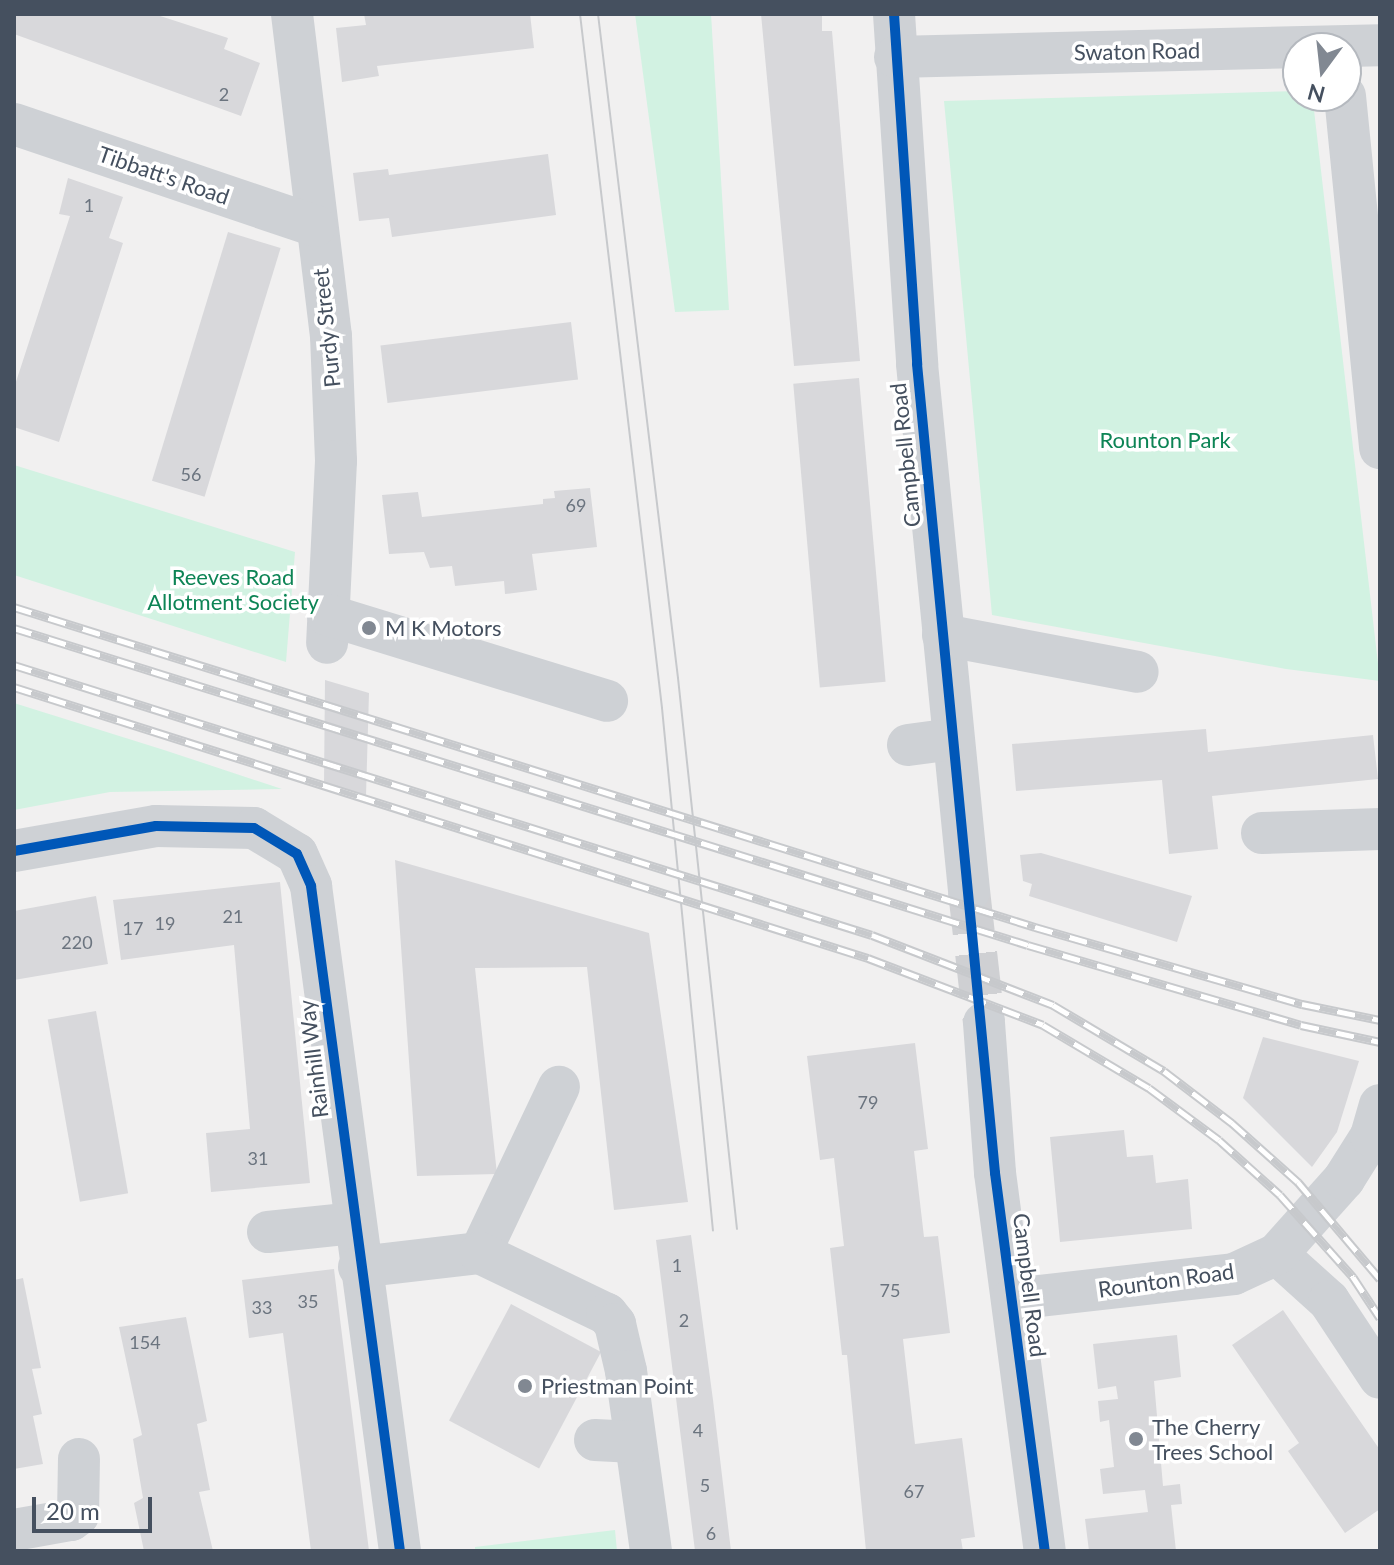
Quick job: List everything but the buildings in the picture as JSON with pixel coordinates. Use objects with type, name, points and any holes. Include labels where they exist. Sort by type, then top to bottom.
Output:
[{"type":"street","name":"Purdy Street","points":[[292,14],[315,226],[331,336],[336,461],[327,629],[607,701]]},
{"type":"street","name":"Campbell Road","points":[[894,14],[918,377],[969,891]]},
{"type":"street","name":"Swaton Road","points":[[895,57],[1282,41]]},
{"type":"street","points":[[1347,112],[1380,448]]},
{"type":"street","name":"Tibbatt's Road","points":[[14,124],[315,226]]},
{"type":"street","points":[[943,635],[1138,672]]},
{"type":"street","points":[[908,745],[953,739]]},
{"type":"street","name":"Rainhill Way","points":[[14,851],[156,826],[254,828],[297,854],[311,886],[359,1267],[400,1551]]},
{"type":"street","points":[[1262,833],[1380,829]]},
{"type":"street","name":"Campbell Road","points":[[984,1023],[1012,1299],[1045,1551]]},
{"type":"street","points":[[480,1253],[559,1087]]},
{"type":"street","name":"Rounton Road","points":[[1012,1299],[1234,1274],[1277,1254],[1344,1179],[1371,1136],[1380,1105]]},
{"type":"street","points":[[268,1232],[354,1223]]},
{"type":"street","points":[[359,1267],[480,1253],[607,1314],[615,1324],[626,1371],[615,1441],[651,1551]]},
{"type":"street","points":[[1277,1254],[1329,1301],[1380,1378]]},
{"type":"street","points":[[14,1530],[71,1520],[78,1515],[79,1459]]},
{"type":"green space","points":[[635,14],[711,14],[729,310],[675,312]]},
{"type":"green space","name":"Rounton Park","points":[[1282,91],[1282,112],[1314,112],[1380,681],[1286,669],[992,615],[944,101]]},
{"type":"green space","name":"Reeves Road Allotment Society","points":[[14,465],[295,552],[286,662],[14,575]]},
{"type":"green space","points":[[14,703],[282,789],[110,792],[14,810]]},
{"type":"green space","points":[[615,1530],[617,1551],[475,1551],[475,1547]]},
{"type":"tunnel","points":[[969,891],[984,1023]]},
{"type":"tram line","points":[[580,14],[662,708],[713,1231]]},
{"type":"tram line","points":[[598,14],[678,678],[737,1229]]},
{"type":"railway","points":[[14,607],[1035,927],[1302,1004],[1380,1020]]},
{"type":"railway","points":[[14,628],[1028,945],[1301,1025],[1380,1042]]},
{"type":"railway","points":[[14,665],[872,935],[1053,1005],[1164,1071],[1232,1123],[1298,1182],[1380,1279]]},
{"type":"railway","points":[[14,687],[868,958],[1043,1025],[1149,1088],[1219,1140],[1280,1195],[1353,1277],[1380,1318]]},
{"type":"cycle path","points":[[894,14],[917,364],[995,1173],[1045,1551]]},
{"type":"cycle path","points":[[14,851],[156,826],[254,828],[297,854],[311,886],[400,1551]]},
{"type":"place","name":"M K Motors","points":[[369,628]]},
{"type":"place","name":"Priestman Point","points":[[525,1386]]},
{"type":"place","name":"The Cherry Trees School","points":[[1136,1439]]}]
